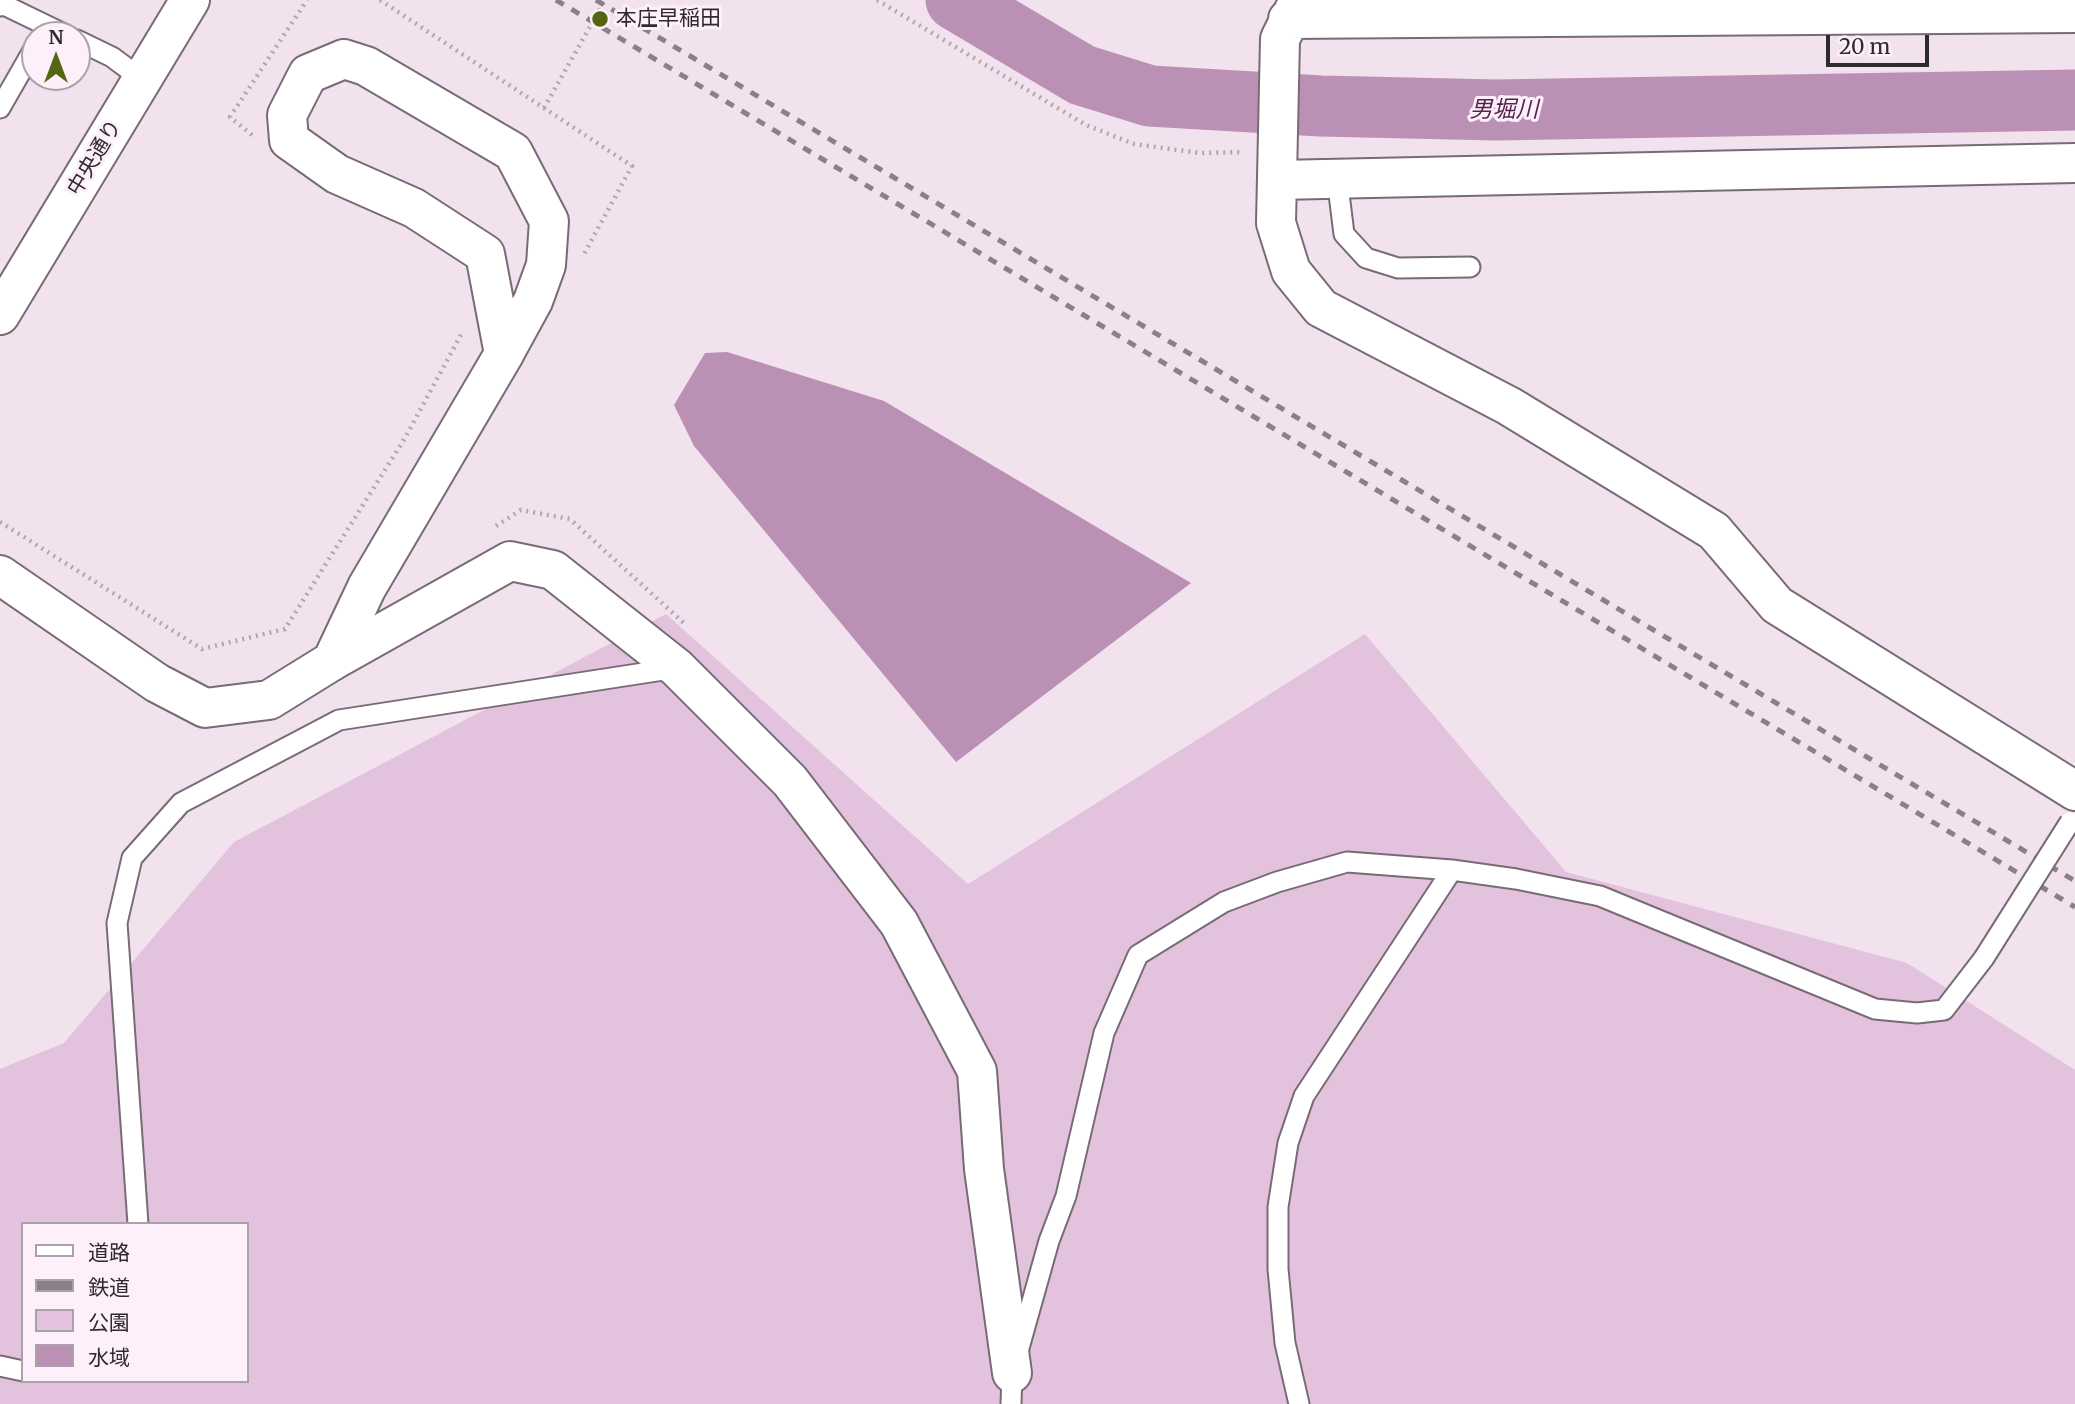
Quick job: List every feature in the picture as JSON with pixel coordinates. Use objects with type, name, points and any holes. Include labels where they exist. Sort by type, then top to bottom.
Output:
[{"type":"street","name":"中央通り","points":[[0,316],[190,0]]},
{"type":"street","points":[[2073,809],[1777,605],[1714,531],[1508,406],[1321,308],[1291,271],[1276,223],[1278,157],[1289,23],[2075,13]]},
{"type":"street","points":[[332,660],[367,587],[504,354],[533,301],[546,265],[549,221],[513,152],[366,66],[344,59],[308,74],[287,115],[289,140],[337,174],[414,208],[485,254],[504,354]]},
{"type":"street","points":[[1278,157],[1337,178],[2075,163]]},
{"type":"street","points":[[0,575],[157,683],[205,708],[269,700],[332,660],[510,561],[553,570],[677,668],[790,781],[900,923],[977,1071],[984,1169],[1011,1389]]},
{"type":"lane","points":[[0,6],[2,4],[29,21]]},
{"type":"lane","points":[[91,47],[112,57],[143,80]]},
{"type":"lane","points":[[0,108],[21,71]]},
{"type":"lane","points":[[1337,178],[1344,234],[1366,258],[1398,268],[1470,267]]},
{"type":"lane","points":[[138,1222],[117,923],[132,858],[181,803],[339,720],[677,668]]},
{"type":"lane","points":[[1011,1389],[1049,1241],[1066,1196],[1104,1033],[1138,955],[1224,902],[1277,881],[1347,862],[1452,870],[1516,879],[1600,896],[1875,1009],[1917,1013],[1944,1010],[1984,958],[2073,809]]},
{"type":"lane","points":[[1299,1404],[1285,1343],[1278,1269],[1278,1207],[1288,1143],[1304,1096],[1452,870]]},
{"type":"lane","points":[[0,1366],[21,1371]]},
{"type":"path","points":[[254,137],[230,117],[307,0]]},
{"type":"path","points":[[380,0],[632,166],[581,261]]},
{"type":"path","points":[[544,108],[605,0]]},
{"type":"path","points":[[877,0],[1086,125],[1134,144],[1199,153],[1278,157]]},
{"type":"path","points":[[0,522],[202,649],[285,629],[405,438],[464,330],[461,317]]},
{"type":"path","points":[[488,531],[521,510],[570,519],[687,626]]},
{"type":"green space","points":[[666,614],[968,884],[1365,634],[1566,872],[1907,963],[2075,1070],[2075,1404],[0,1404],[0,1069],[64,1043],[234,842]]},
{"type":"water","points":[[727,352],[884,401],[1191,583],[956,762],[694,446],[674,405],[705,353]]},
{"type":"waterway","name":"男堀川","points":[[956,0],[1082,75],[1150,96],[1321,106],[1496,110],[2075,100]]},
{"type":"railway","points":[[556,0],[2075,907]]},
{"type":"railway","points":[[596,0],[2075,881]]},
{"type":"place","name":"本庄早稲田","points":[[600,19]]}]
